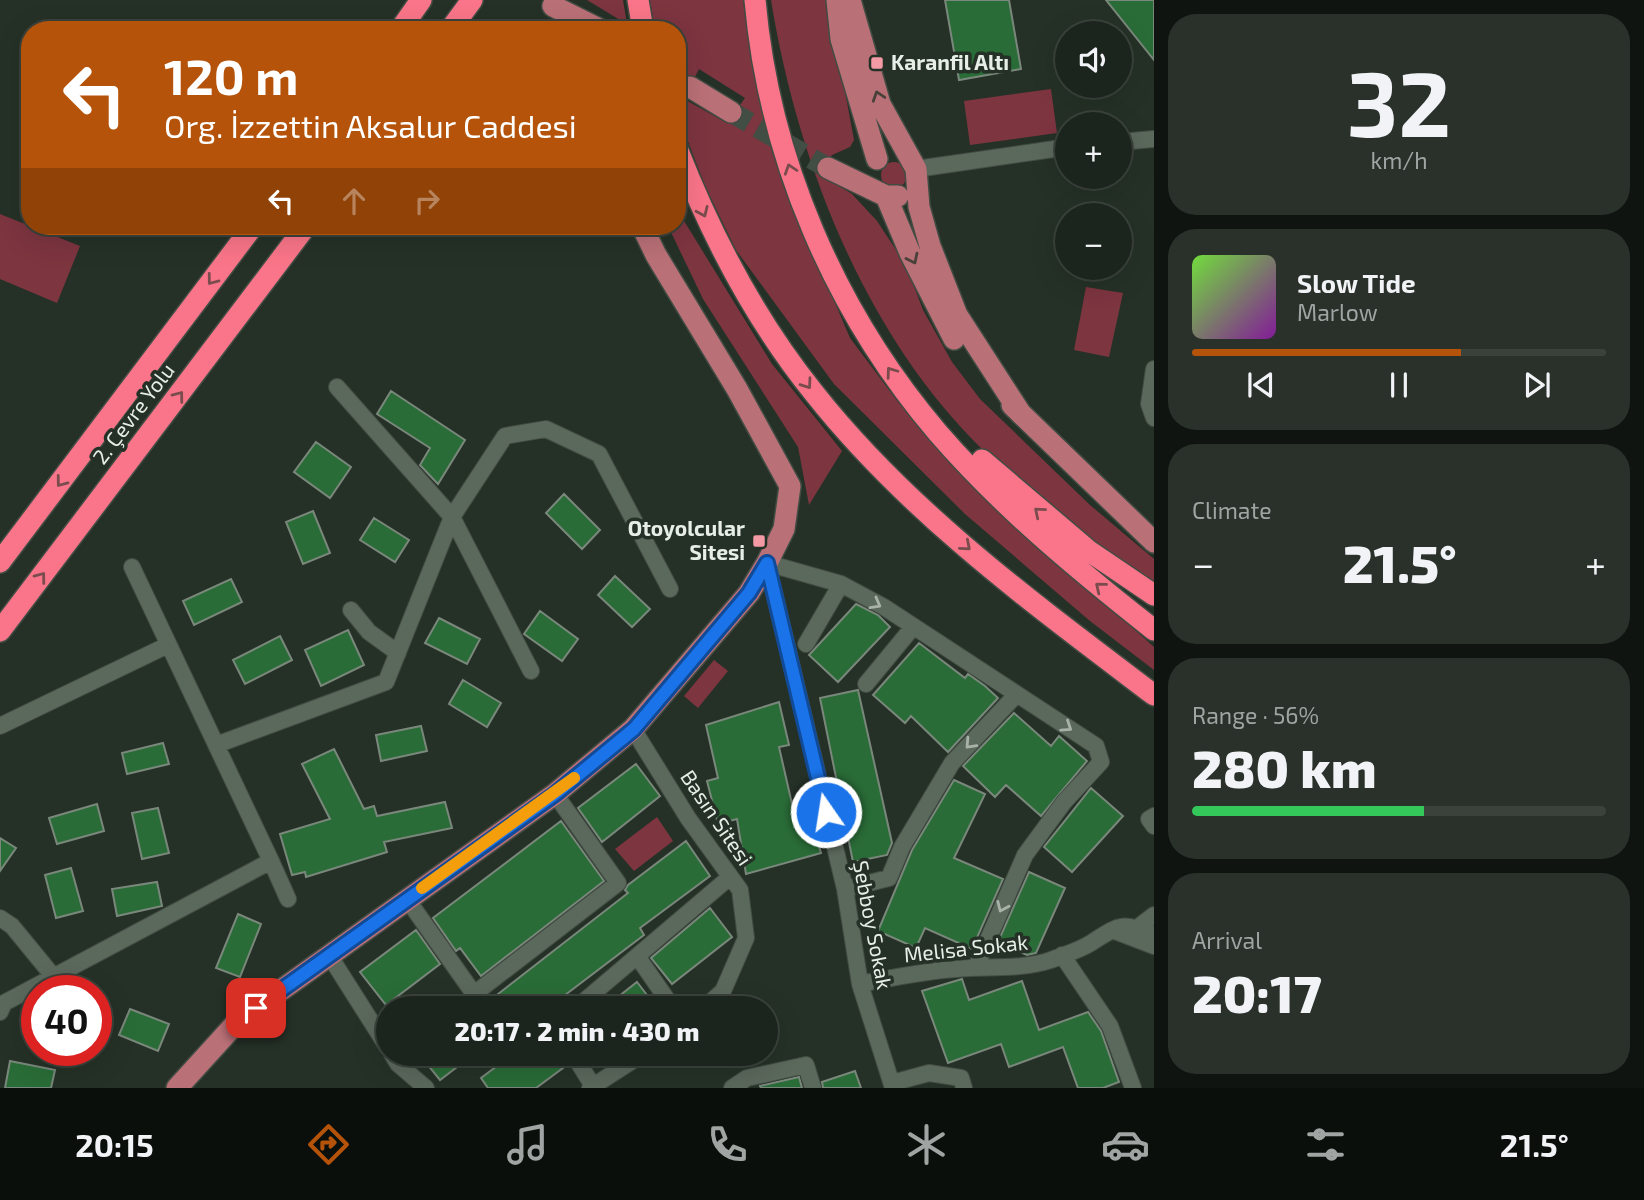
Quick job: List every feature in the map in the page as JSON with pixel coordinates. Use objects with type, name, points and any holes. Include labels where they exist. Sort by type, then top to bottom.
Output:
[{"type":"highway","points":[[406,21],[421,0]]},
{"type":"highway","points":[[457,21],[472,0]]},
{"type":"highway","points":[[638,0],[642,21]]},
{"type":"highway","points":[[755,0],[765,76],[801,200],[853,311],[873,346],[913,402],[999,498],[1086,576],[1154,630]]},
{"type":"highway","points":[[686,168],[729,263],[813,392],[897,484],[973,552],[1154,695]]},
{"type":"highway","name":"2. Çevre Yolu","points":[[0,562],[246,235]]},
{"type":"highway","name":"2. Çevre Yolu","points":[[0,631],[299,235]]},
{"type":"highway","points":[[913,402],[941,422],[1043,515],[1089,551],[1154,595]]},
{"type":"main road","points":[[837,0],[841,39],[875,162],[872,180],[883,194],[948,329],[970,362],[1154,542]]},
{"type":"main road","points":[[850,0],[880,104],[913,169],[930,246],[957,315],[972,343],[1021,414]]},
{"type":"main road","points":[[552,3],[558,21]]},
{"type":"main road","points":[[552,3],[585,21]]},
{"type":"main road","points":[[690,87],[731,112]]},
{"type":"main road","points":[[896,152],[913,169],[906,193],[883,194],[833,171],[875,162],[896,152]]},
{"type":"main road","points":[[177,1088],[238,1021],[555,794],[634,729],[749,593],[767,563],[784,529],[790,486],[737,389],[656,256],[646,235]]},
{"type":"street","points":[[1132,141],[1154,139]]},
{"type":"street","points":[[913,169],[1055,149]]},
{"type":"street","points":[[1154,369],[1150,404],[1154,418]]},
{"type":"street","points":[[337,387],[452,517],[531,671]]},
{"type":"street","points":[[216,745],[386,682],[452,517],[505,436],[546,429],[598,454],[670,589]]},
{"type":"street","points":[[767,563],[841,584],[913,627],[1096,746],[1101,762],[1064,802],[1025,855],[976,967]]},
{"type":"street","name":"Şebboy Sokak","points":[[767,563],[845,889],[860,984],[892,1086]]},
{"type":"street","points":[[132,568],[288,900]]},
{"type":"street","points":[[806,644],[841,584]]},
{"type":"street","points":[[351,610],[369,632],[397,653]]},
{"type":"street","points":[[866,684],[913,627]]},
{"type":"street","points":[[0,726],[169,645]]},
{"type":"street","points":[[845,889],[889,877],[902,847],[952,763],[1017,694]]},
{"type":"street","name":"Basın Sitesi","points":[[634,729],[688,818],[740,890],[746,938],[723,991],[717,996]]},
{"type":"street","points":[[407,899],[474,994],[618,883],[555,794]]},
{"type":"street","points":[[1154,816],[1149,819],[1154,826]]},
{"type":"street","points":[[55,975],[271,861]]},
{"type":"street","points":[[590,996],[730,877]]},
{"type":"street","points":[[1137,928],[1154,915]]},
{"type":"street","points":[[0,919],[12,926],[52,975]]},
{"type":"street","points":[[1109,929],[1137,928],[1154,935]]},
{"type":"street","points":[[1109,929],[1154,946]]},
{"type":"street","name":"Melisa Sokak","points":[[860,984],[934,971],[1010,967],[1062,955],[1090,944],[1109,929]]},
{"type":"street","points":[[329,955],[376,1029]]},
{"type":"street","points":[[1062,955],[1110,1026],[1133,1088]]},
{"type":"street","points":[[637,956],[665,996]]},
{"type":"street","points":[[0,1012],[4,1003],[21,994]]},
{"type":"street","points":[[732,1088],[806,1065],[813,1088]]},
{"type":"street","points":[[400,1066],[426,1088]]},
{"type":"street","points":[[580,1066],[592,1087],[624,1066]]},
{"type":"street","points":[[892,1086],[929,1073],[961,1078],[964,1088]]},
{"type":"shaded area","points":[[587,0],[623,0],[626,21],[620,20]]},
{"type":"shaded area","points":[[650,0],[743,0],[751,57],[789,195],[850,338],[898,402],[1013,521],[1154,647],[1154,670],[1090,621],[965,514],[834,384],[736,250],[706,188],[686,136],[686,100],[727,123],[745,98],[699,69],[686,95],[686,21],[654,21]]},
{"type":"shaded area","points":[[771,0],[828,0],[854,140],[850,147],[832,155],[820,174],[852,194],[877,221],[906,265],[923,310],[952,362],[980,399],[1090,505],[1154,559],[1154,584],[1066,520],[1002,468],[941,404],[903,353],[870,299],[842,242],[818,182],[798,122]]},
{"type":"shaded area","points":[[1051,89],[1055,133],[970,145],[964,101]]},
{"type":"shaded area","points":[[894,162],[903,166],[907,175],[903,184],[894,188],[885,184],[881,175],[885,166]]},
{"type":"shaded area","points":[[0,214],[21,222],[21,235],[52,235],[80,246],[57,303],[0,279]]},
{"type":"shaded area","points":[[686,224],[772,364],[842,451],[809,505],[798,447],[703,299],[672,235],[686,235]]},
{"type":"shaded area","points":[[1086,287],[1123,293],[1109,357],[1074,350]]},
{"type":"shaded area","points":[[714,660],[728,671],[698,708],[684,696]]},
{"type":"shaded area","points":[[657,817],[673,841],[634,871],[615,849]]},
{"type":"building","points":[[945,0],[1009,0],[1021,69],[959,80]]},
{"type":"building","points":[[1106,0],[1154,0],[1154,60],[1132,32],[1132,21],[1123,21]]},
{"type":"building","points":[[391,391],[465,440],[438,484],[420,465],[430,448],[377,414]]},
{"type":"building","points":[[316,442],[351,467],[330,498],[294,472]]},
{"type":"building","points":[[564,494],[600,530],[582,549],[546,513]]},
{"type":"building","points":[[313,511],[330,553],[303,564],[286,522]]},
{"type":"building","points":[[374,518],[409,540],[395,562],[360,540]]},
{"type":"building","points":[[615,576],[650,609],[632,627],[598,595]]},
{"type":"building","points":[[231,579],[242,602],[194,625],[183,601]]},
{"type":"building","points":[[856,604],[878,615],[890,627],[838,682],[809,655]]},
{"type":"building","points":[[540,611],[578,639],[562,661],[524,634]]},
{"type":"building","points":[[439,618],[480,639],[467,664],[425,643]]},
{"type":"building","points":[[348,630],[364,665],[321,686],[305,650]]},
{"type":"building","points":[[280,636],[292,660],[245,684],[233,660]]},
{"type":"building","points":[[919,643],[965,678],[968,674],[998,698],[948,752],[911,716],[905,723],[873,695]]},
{"type":"building","points":[[463,680],[501,703],[487,727],[449,704]]},
{"type":"building","points":[[858,690],[892,843],[887,855],[853,862],[820,698]]},
{"type":"building","points":[[779,702],[789,745],[779,747],[795,817],[809,814],[821,853],[746,874],[737,819],[718,824],[707,781],[718,778],[706,725]]},
{"type":"building","points":[[1014,713],[1051,746],[1059,736],[1087,761],[1041,816],[1006,785],[995,797],[963,766]]},
{"type":"building","points":[[421,726],[427,751],[381,761],[376,735]]},
{"type":"building","points":[[163,743],[169,764],[127,774],[122,753]]},
{"type":"building","points":[[334,749],[364,809],[374,806],[377,816],[445,802],[452,828],[384,842],[387,852],[306,877],[305,872],[292,875],[280,834],[330,819],[302,764]]},
{"type":"building","points":[[636,764],[660,796],[602,842],[578,808]]},
{"type":"building","points":[[954,780],[985,794],[954,858],[1003,879],[972,949],[925,928],[916,948],[878,931],[912,850]]},
{"type":"building","points":[[1091,788],[1123,816],[1072,872],[1044,847]]},
{"type":"building","points":[[97,804],[104,831],[57,844],[49,818]]},
{"type":"building","points":[[158,808],[169,853],[142,859],[132,813]]},
{"type":"building","points":[[561,821],[604,881],[481,976],[460,948],[456,951],[433,918]]},
{"type":"building","points":[[0,838],[16,848],[0,871]]},
{"type":"building","points":[[686,841],[710,876],[640,928],[644,935],[564,996],[495,996],[628,893],[625,890]]},
{"type":"building","points":[[71,868],[83,911],[56,918],[45,875]]},
{"type":"building","points":[[1029,872],[1065,888],[1036,953],[1027,955],[998,942]]},
{"type":"building","points":[[157,882],[162,906],[117,916],[112,889]]},
{"type":"building","points":[[710,908],[732,937],[672,984],[651,958]]},
{"type":"building","points":[[238,914],[261,924],[240,977],[216,968]]},
{"type":"building","points":[[416,930],[440,964],[398,996],[379,996],[360,972]]},
{"type":"building","points":[[962,979],[969,1000],[1022,981],[1039,1030],[1088,1012],[1101,1031],[1119,1082],[1103,1088],[1078,1088],[1063,1047],[1009,1067],[1001,1044],[948,1063],[922,991]]},
{"type":"building","points":[[637,982],[648,996],[619,996]]},
{"type":"building","points":[[130,1009],[169,1024],[158,1051],[119,1035]]},
{"type":"building","points":[[10,1061],[21,1063],[21,1066],[55,1070],[51,1088],[5,1088]]},
{"type":"building","points":[[429,1066],[458,1066],[440,1080]]},
{"type":"building","points":[[497,1066],[566,1066],[536,1088],[488,1088],[481,1078]]},
{"type":"building","points":[[855,1071],[861,1088],[823,1088],[822,1082]]},
{"type":"building","points":[[799,1077],[802,1088],[760,1086]]},
{"type":"tunnel","points":[[731,112],[828,168]]},
{"type":"slow traffic","points":[[422,888],[574,778]]},
{"type":"place","name":"Karanfil Altı","points":[[877,63]]},
{"type":"place","name":"Otoyolcular Sitesi","points":[[759,541]]},
{"type":"route","points":[[256,1008],[555,794],[634,729],[749,593],[767,563],[826,812]]}]
